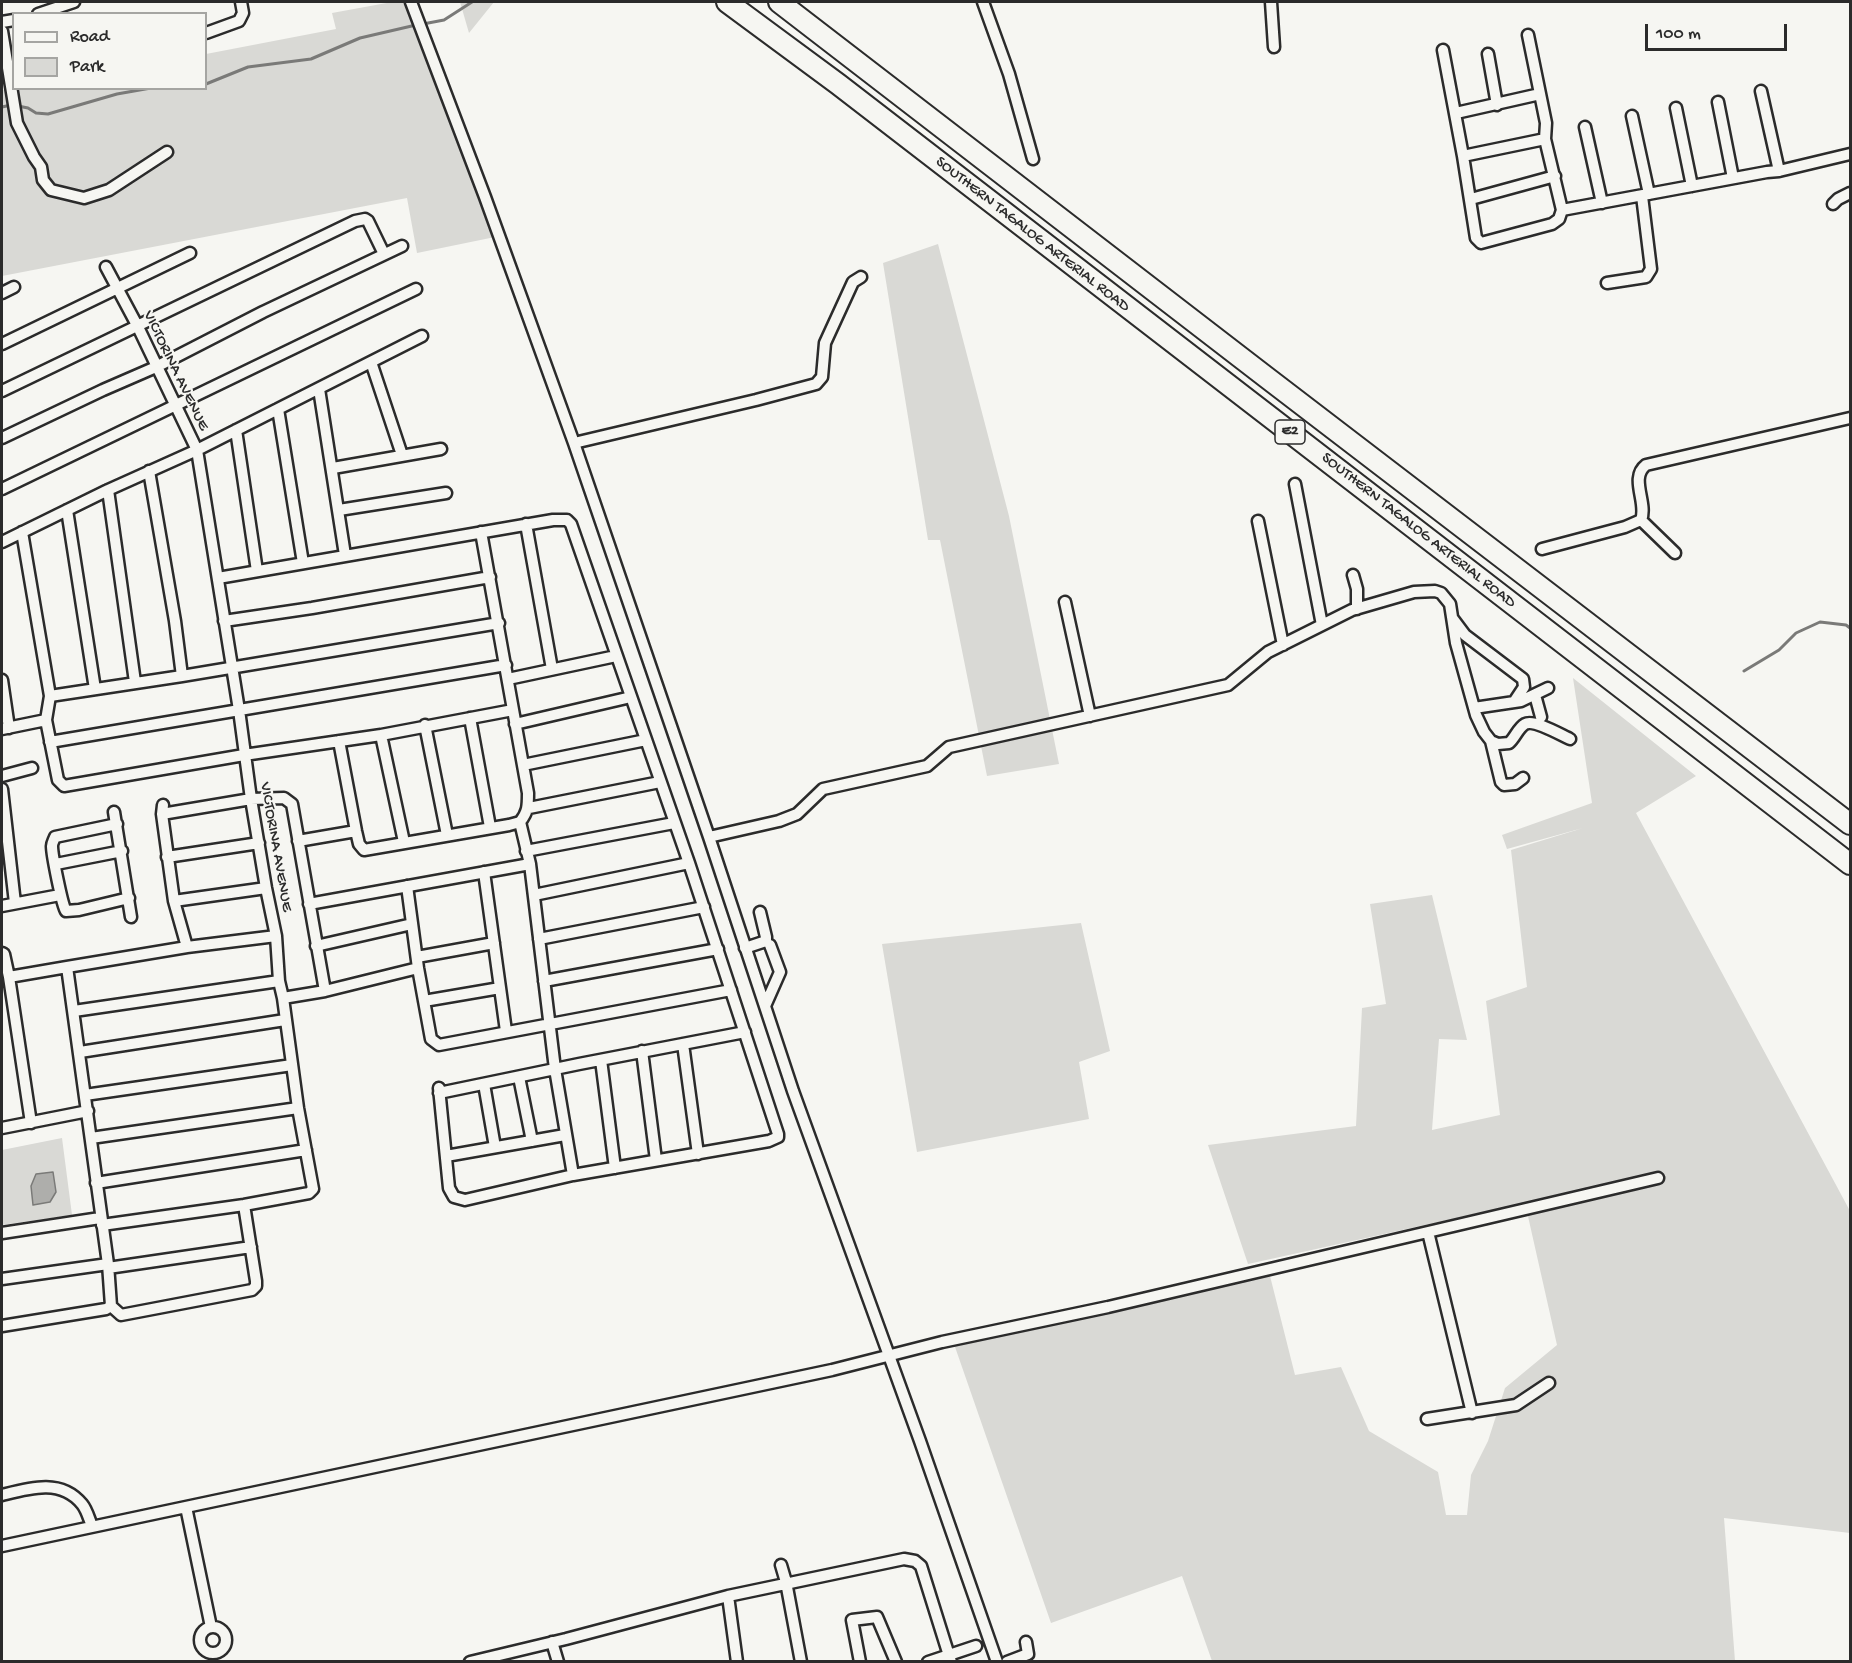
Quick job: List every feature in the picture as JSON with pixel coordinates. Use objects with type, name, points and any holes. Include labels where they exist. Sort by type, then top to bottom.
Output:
[{"type":"highway","name":"SOUTHERN TAGALOG ARTERIAL ROAD","points":[[727,2],[838,84],[1851,864]]},
{"type":"highway","name":"SOUTHERN TAGALOG ARTERIAL ROAD","points":[[779,2],[1851,824]]},
{"type":"street","points":[[44,12],[74,2]]},
{"type":"street","points":[[207,33],[239,21],[243,13],[241,2]]},
{"type":"street","points":[[411,2],[485,197],[574,443],[797,1102],[890,1357],[997,1662]]},
{"type":"street","points":[[983,2],[1009,74],[1033,159]]},
{"type":"street","points":[[1271,2],[1274,47]]},
{"type":"street","points":[[2,31],[12,80],[16,123],[41,167],[43,180],[51,190],[84,198],[109,190],[167,152]]},
{"type":"street","points":[[1443,50],[1456,113],[1476,238],[1481,243],[1552,224],[1559,219],[1562,210],[1545,139],[1546,123],[1528,35]]},
{"type":"street","points":[[1488,54],[1497,105]]},
{"type":"street","points":[[1761,91],[1775,169]]},
{"type":"street","points":[[1456,113],[1540,94]]},
{"type":"street","points":[[1718,102],[1733,178]]},
{"type":"street","points":[[1677,108],[1692,186]]},
{"type":"street","points":[[1608,283],[1646,277],[1651,269],[1645,195],[1632,116]]},
{"type":"street","points":[[1585,127],[1602,203]]},
{"type":"street","points":[[1463,156],[1545,139]]},
{"type":"street","points":[[1775,169],[1851,148]]},
{"type":"street","points":[[1562,210],[1851,154]]},
{"type":"street","points":[[1471,199],[1554,176]]},
{"type":"street","points":[[1833,204],[1843,195],[1851,193]]},
{"type":"street","points":[[2,391],[356,221],[365,219],[368,221],[384,254]]},
{"type":"street","points":[[2,438],[156,367],[263,312],[402,246]]},
{"type":"street","points":[[2,344],[190,253]]},
{"type":"street","name":"VICTORINA AVENUE","points":[[9,977],[187,946],[276,936],[250,799],[239,710],[197,450],[138,327],[105,267]]},
{"type":"street","points":[[574,443],[816,384],[822,377],[825,343],[853,282],[861,277]]},
{"type":"street","points":[[2,293],[14,287]]},
{"type":"street","points":[[2,489],[416,289]]},
{"type":"street","points":[[2,542],[197,450],[422,336]]},
{"type":"street","points":[[371,362],[402,455]]},
{"type":"street","points":[[319,389],[345,555]]},
{"type":"street","points":[[278,409],[303,563]]},
{"type":"street","points":[[1542,549],[1624,527],[1641,520],[1643,515],[1638,479],[1639,472],[1646,465],[1851,418]]},
{"type":"street","points":[[236,430],[257,571]]},
{"type":"street","points":[[333,468],[441,449]]},
{"type":"street","points":[[149,471],[175,621],[182,676]]},
{"type":"street","points":[[1295,484],[1322,625]]},
{"type":"street","points":[[108,490],[135,682]]},
{"type":"street","points":[[339,510],[446,493]]},
{"type":"street","points":[[67,510],[95,689]]},
{"type":"street","points":[[218,578],[561,518],[567,519],[571,524],[704,907],[777,1128],[778,1137],[769,1141],[573,1175],[465,1200],[454,1197],[449,1188],[439,1090],[484,1084],[745,1032]]},
{"type":"street","points":[[1641,520],[1674,553]]},
{"type":"street","points":[[1258,521],[1282,645]]},
{"type":"street","points":[[526,524],[552,669]]},
{"type":"street","points":[[22,532],[50,696],[46,720],[58,780],[64,786],[244,755],[381,735],[513,710]]},
{"type":"street","points":[[481,532],[499,622],[528,794],[529,808],[520,822],[530,864],[555,1069],[573,1175]]},
{"type":"street","points":[[1353,575],[1357,584],[1357,609]]},
{"type":"street","points":[[224,621],[490,577]]},
{"type":"street","points":[[709,837],[779,821],[797,813],[824,789],[927,766],[950,747],[1228,685],[1268,652],[1357,609],[1414,592],[1435,591],[1441,593],[1450,604],[1456,643],[1474,708],[1484,732],[1491,741],[1501,782],[1509,785],[1523,778]]},
{"type":"street","points":[[1065,602],[1090,716]]},
{"type":"street","points":[[1452,617],[1465,635],[1523,679],[1524,687],[1514,702]]},
{"type":"street","points":[[50,696],[499,622]]},
{"type":"street","points":[[508,679],[616,656]]},
{"type":"street","points":[[50,742],[506,665]]},
{"type":"street","points":[[2,680],[5,728],[46,720]]},
{"type":"street","points":[[1474,708],[1514,702],[1548,688]]},
{"type":"street","points":[[1535,695],[1541,717]]},
{"type":"street","points":[[515,724],[630,697]]},
{"type":"street","points":[[470,717],[490,827]]},
{"type":"street","points":[[1491,741],[1498,744],[1509,743],[1522,725],[1527,723],[1537,724],[1570,739]]},
{"type":"street","points":[[425,725],[447,835]]},
{"type":"street","points":[[381,735],[404,842]]},
{"type":"street","points":[[523,765],[646,740]]},
{"type":"street","points":[[339,741],[356,831],[359,844],[364,850],[520,822]]},
{"type":"street","points":[[2,776],[32,768]]},
{"type":"street","points":[[529,808],[660,782]]},
{"type":"street","points":[[2,789],[15,903]]},
{"type":"street","points":[[187,946],[174,901],[162,809],[250,799],[284,798],[292,804],[325,990]]},
{"type":"street","points":[[114,812],[131,917]]},
{"type":"street","points":[[526,851],[674,823]]},
{"type":"street","points":[[117,824],[55,837],[52,845],[60,895],[63,907],[71,911],[129,898]]},
{"type":"street","points":[[298,841],[356,831]]},
{"type":"street","points":[[167,857],[259,843]]},
{"type":"street","points":[[56,864],[122,851]]},
{"type":"street","points":[[534,895],[689,863]]},
{"type":"street","points":[[309,904],[530,864]]},
{"type":"street","points":[[484,872],[506,1031]]},
{"type":"street","points":[[407,886],[417,962],[431,1039],[439,1045],[731,990]]},
{"type":"street","points":[[174,901],[266,888]]},
{"type":"street","points":[[2,906],[60,895]]},
{"type":"street","points":[[539,939],[704,907]]},
{"type":"street","points":[[746,948],[766,941],[760,912]]},
{"type":"street","points":[[316,946],[412,924]]},
{"type":"street","points":[[2,1233],[244,1205],[309,1193],[313,1189],[279,981],[276,936]]},
{"type":"street","points":[[283,998],[325,990],[417,962],[494,943]]},
{"type":"street","points":[[765,1006],[780,972],[770,945]]},
{"type":"street","points":[[544,981],[717,949]]},
{"type":"street","points":[[2,953],[9,977],[31,1123]]},
{"type":"street","points":[[67,967],[108,1266],[111,1306],[121,1315],[252,1290],[256,1286],[256,1281],[244,1205]]},
{"type":"street","points":[[74,1011],[279,981]]},
{"type":"street","points":[[424,1001],[500,988]]},
{"type":"street","points":[[80,1052],[285,1020]]},
{"type":"street","points":[[683,1044],[698,1154]]},
{"type":"street","points":[[642,1051],[656,1160]]},
{"type":"street","points":[[601,1060],[615,1168]]},
{"type":"street","points":[[85,1095],[292,1065]]},
{"type":"street","points":[[519,1077],[532,1141]]},
{"type":"street","points":[[484,1084],[495,1147]]},
{"type":"street","points":[[91,1138],[298,1108]]},
{"type":"street","points":[[2,1128],[88,1112]]},
{"type":"street","points":[[446,1156],[565,1135]]},
{"type":"street","points":[[96,1183],[306,1150]]},
{"type":"street","points":[[2,1546],[890,1357],[942,1342],[1098,1309],[1658,1178]]},
{"type":"street","points":[[1428,1232],[1472,1413]]},
{"type":"street","points":[[2,1280],[251,1247]]},
{"type":"street","points":[[2,1326],[106,1310],[111,1306]]},
{"type":"street","points":[[1427,1419],[1516,1405],[1549,1383]]},
{"type":"street","points":[[2,1495],[46,1486],[60,1488],[69,1492],[83,1505],[92,1526]]},
{"type":"street","points":[[186,1507],[211,1627]]},
{"type":"street","points":[[470,1662],[786,1582],[904,1559],[915,1561],[921,1566],[950,1659]]},
{"type":"street","points":[[781,1565],[801,1662]]},
{"type":"street","points":[[728,1596],[737,1662]]},
{"type":"street","points":[[860,1662],[852,1620],[877,1617],[896,1662]]},
{"type":"street","points":[[552,1642],[558,1662]]},
{"type":"street","points":[[1007,1662],[1028,1654],[1026,1642]]},
{"type":"street","points":[[928,1662],[950,1659],[976,1646]]},
{"type":"green space","points":[[392,2],[409,2],[495,237],[417,253],[407,198],[2,276],[2,90],[12,88],[12,90],[207,90],[207,54],[336,29],[332,13]]},
{"type":"green space","points":[[460,2],[494,2],[469,33]]},
{"type":"green space","points":[[938,244],[1009,516],[1059,764],[987,776],[940,540],[928,540],[883,263]]},
{"type":"green space","points":[[1573,678],[1696,776],[1636,813],[1850,1211],[1850,1533],[1724,1518],[1735,1661],[1212,1661],[1182,1576],[1051,1623],[954,1344],[1269,1272],[1295,1375],[1341,1367],[1369,1431],[1438,1472],[1446,1515],[1467,1515],[1471,1475],[1488,1441],[1505,1388],[1557,1345],[1525,1203],[1248,1264],[1208,1145],[1356,1126],[1362,1008],[1386,1004],[1370,904],[1432,895],[1467,1040],[1439,1039],[1432,1130],[1500,1115],[1486,1001],[1527,987],[1511,850],[1583,828],[1507,849],[1502,835],[1592,803]]},
{"type":"green space","points":[[1081,923],[1110,1051],[1079,1062],[1089,1119],[917,1152],[882,944]]},
{"type":"green space","points":[[62,1138],[72,1215],[2,1225],[2,1150]]},
{"type":"shaded area","points":[[53,1172],[56,1192],[50,1202],[33,1205],[31,1186],[36,1174]]},
{"type":"waterway","points":[[423,24],[444,20],[472,2]]},
{"type":"waterway","points":[[207,84],[248,67],[311,59],[360,38],[416,25]]},
{"type":"waterway","points":[[18,106],[36,113],[48,114],[117,94],[140,90]]},
{"type":"waterway","points":[[2,107],[11,105]]},
{"type":"waterway","points":[[1744,671],[1779,650],[1796,633],[1820,622],[1846,625],[1850,628]]}]
